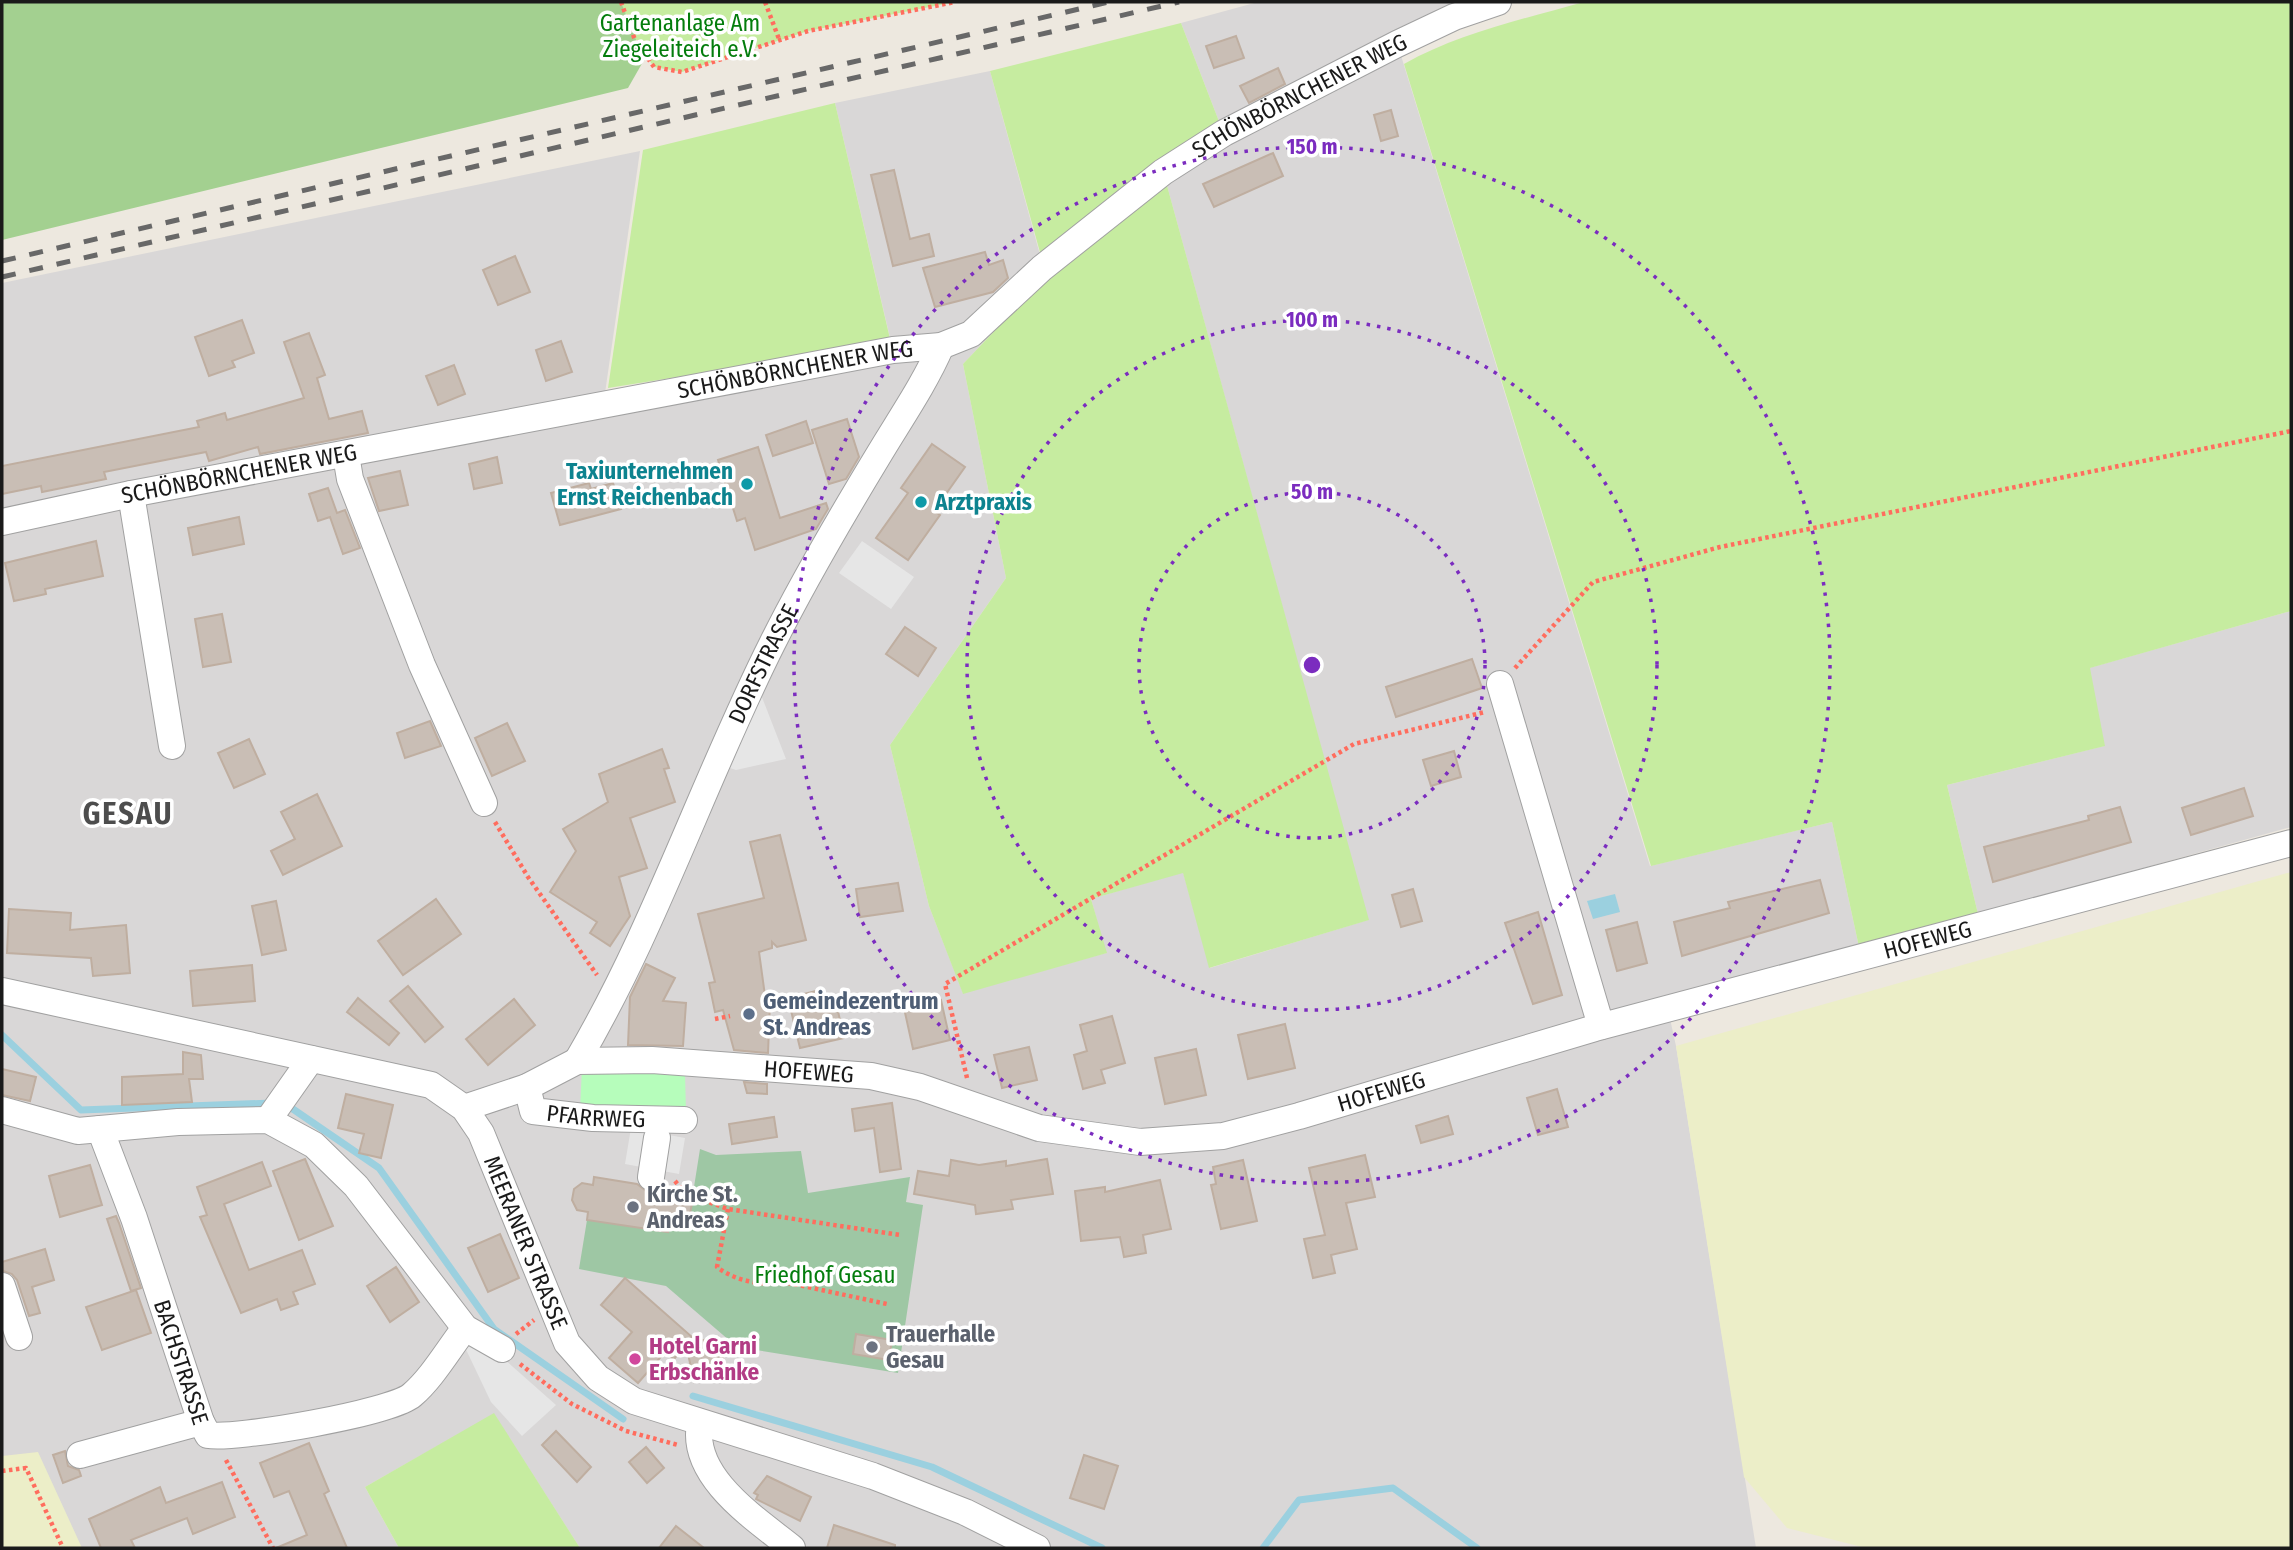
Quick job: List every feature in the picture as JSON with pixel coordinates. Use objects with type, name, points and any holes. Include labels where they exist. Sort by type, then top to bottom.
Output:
[{"type":"street","name":"SCHÖNBÖRNCHENER WEG","points":[[2,522],[131,494],[346,456],[893,350],[941,346],[971,334],[1053,259],[1163,172],[1224,133],[1397,44],[1454,17],[1498,2]]},
{"type":"street","name":"DORFSTRASSE","points":[[578,1061],[667,878],[731,727],[791,606],[880,453],[921,390],[941,346]]},
{"type":"street","points":[[346,456],[350,479],[422,665],[484,803]]},
{"type":"street","points":[[131,494],[172,746]]},
{"type":"street","points":[[1503,695],[1601,1026]]},
{"type":"street","name":"HOFEWEG","points":[[464,1108],[527,1087],[578,1061],[715,1063],[871,1076],[920,1087],[1039,1128],[1140,1142],[1223,1136],[1601,1026],[2291,842]]},
{"type":"street","name":"MEERANER STRASSE","points":[[2,990],[431,1085],[464,1108],[481,1133],[566,1343],[598,1378],[634,1401],[873,1476],[965,1512],[1037,1548]]},
{"type":"street","points":[[2,1110],[78,1131],[178,1122],[276,1108],[310,1059]]},
{"type":"street","name":"PFARRWEG","points":[[527,1087],[533,1111],[593,1118],[684,1120]]},
{"type":"street","points":[[276,1108],[356,1186],[465,1328],[502,1349]]},
{"type":"street","name":"BACHSTRASSE","points":[[100,1129],[134,1218],[207,1429],[223,1438],[329,1420],[395,1405],[411,1396],[465,1328]]},
{"type":"street","points":[[657,1138],[663,1178]]},
{"type":"street","points":[[2,1286],[19,1337]]},
{"type":"street","points":[[701,1424],[699,1451],[724,1490],[792,1548]]},
{"type":"street","points":[[80,1455],[207,1429]]},
{"type":"path","points":[[621,2],[635,40],[654,66],[682,72],[779,39],[955,2]]},
{"type":"path","points":[[765,2],[779,39]]},
{"type":"path","points":[[974,1107],[946,984],[1354,744],[1503,695],[1593,583],[1720,547],[2291,431]]},
{"type":"path","points":[[484,803],[528,877],[612,995]]},
{"type":"path","points":[[715,1019],[730,1016]]},
{"type":"path","points":[[663,1178],[686,1194],[728,1209],[900,1235]]},
{"type":"path","points":[[683,1202],[686,1194]]},
{"type":"path","points":[[728,1209],[717,1267],[730,1277],[772,1284],[784,1282],[887,1304]]},
{"type":"path","points":[[502,1349],[572,1404],[626,1431],[699,1451]]},
{"type":"path","points":[[207,1429],[273,1548]]},
{"type":"path","points":[[2,1471],[26,1468],[63,1548]]},
{"type":"shaded area","points":[[1258,2],[1466,2],[1395,36],[1650,866],[1832,822],[1859,947],[1665,996],[1676,1046],[1756,1548],[580,1548],[494,1414],[365,1487],[399,1548],[72,1548],[2,1489],[2,283],[640,151],[605,393],[891,342],[835,103],[990,71],[1046,277],[963,364],[1006,578],[890,745],[929,906],[963,993],[1106,953],[1091,899],[1183,872],[1210,968],[1368,920],[1166,182],[1220,124],[1181,23]]},
{"type":"shaded area","points":[[862,541],[914,577],[891,609],[839,573]]},
{"type":"shaded area","points":[[2291,611],[2291,827],[1978,914],[1947,785],[2104,746],[2089,668]]},
{"type":"shaded area","points":[[758,687],[786,759],[736,770],[724,766]]},
{"type":"shaded area","points":[[631,1128],[685,1138],[679,1174],[625,1164]]},
{"type":"shaded area","points":[[461,1339],[495,1351],[556,1405],[522,1436],[491,1402]]},
{"type":"green space","points":[[2,2],[621,2],[644,60],[628,88],[2,240]]},
{"type":"green space","name":"Gartenanlage Am Ziegeleiteich e.V.","points":[[621,2],[955,2],[808,31],[682,72],[654,67],[635,40]]},
{"type":"green space","points":[[1584,2],[2291,2],[2291,611],[2090,668],[2105,746],[1947,785],[1978,914],[1859,947],[1832,822],[1651,866],[1404,64],[1469,35]]},
{"type":"green space","points":[[1181,23],[1220,124],[1041,256],[990,71]]},
{"type":"green space","points":[[835,103],[891,343],[608,388],[643,150]]},
{"type":"green space","points":[[1166,182],[1369,920],[1209,968],[1183,873],[1091,899],[1107,953],[963,994],[929,906],[890,745],[1006,578],[963,364],[1046,277]]},
{"type":"green space","points":[[2291,872],[2291,1548],[1866,1548],[1787,1528],[1744,1477],[1676,1046]]},
{"type":"green space","points":[[582,1067],[685,1072],[686,1114],[580,1110]]},
{"type":"green space","name":"Friedhof Gesau","points":[[700,1149],[716,1155],[801,1151],[808,1193],[910,1177],[906,1202],[923,1205],[898,1373],[737,1347],[666,1286],[579,1269],[587,1220],[667,1232],[669,1222],[688,1225]]},
{"type":"green space","points":[[494,1413],[580,1548],[399,1548],[365,1487]]},
{"type":"green space","points":[[38,1452],[82,1548],[2,1548],[2,1456]]},
{"type":"water","points":[[1615,894],[1620,912],[1593,919],[1587,901]]},
{"type":"building","points":[[1236,36],[1244,58],[1214,68],[1206,46]]},
{"type":"building","points":[[1278,68],[1285,84],[1249,103],[1240,86]]},
{"type":"building","points":[[1391,110],[1398,136],[1381,141],[1374,115]]},
{"type":"building","points":[[1273,153],[1283,176],[1214,207],[1203,184]]},
{"type":"building","points":[[894,170],[910,239],[929,234],[934,256],[893,266],[871,175]]},
{"type":"building","points":[[985,252],[989,265],[1003,260],[1008,278],[993,292],[935,307],[923,268]]},
{"type":"building","points":[[515,256],[530,292],[498,305],[483,270]]},
{"type":"building","points":[[242,320],[254,353],[232,361],[235,367],[209,376],[195,337]]},
{"type":"building","points":[[309,333],[325,375],[317,378],[329,419],[362,411],[368,433],[260,454],[258,447],[209,461],[206,452],[104,472],[106,479],[42,492],[41,486],[2,494],[2,466],[199,427],[197,421],[225,413],[227,420],[304,398],[284,342]]},
{"type":"building","points":[[561,341],[572,372],[546,381],[536,350]]},
{"type":"building","points":[[454,365],[465,394],[438,405],[426,376]]},
{"type":"building","points":[[847,419],[859,457],[846,479],[829,484],[812,430]]},
{"type":"building","points":[[806,421],[813,443],[773,456],[766,435]]},
{"type":"building","name":"Arztpraxis","points":[[932,444],[965,467],[934,511],[940,515],[908,560],[876,538],[908,493],[901,488]]},
{"type":"building","points":[[758,447],[780,518],[826,503],[828,509],[816,529],[755,550],[745,518],[737,521],[718,460]]},
{"type":"building","points":[[497,457],[502,483],[474,489],[469,464]]},
{"type":"building","points":[[400,471],[408,505],[379,511],[368,478]]},
{"type":"building","points":[[589,483],[591,489],[613,483],[621,509],[560,525],[551,493]]},
{"type":"building","points":[[328,488],[337,513],[345,510],[360,548],[343,554],[330,517],[318,521],[309,494]]},
{"type":"building","points":[[239,517],[244,544],[193,555],[188,528]]},
{"type":"building","points":[[96,541],[103,576],[45,589],[46,594],[14,601],[5,563]]},
{"type":"building","points":[[222,614],[231,662],[203,667],[195,619]]},
{"type":"building","points":[[905,627],[936,648],[918,676],[886,654]]},
{"type":"building","points":[[1472,659],[1482,688],[1396,717],[1386,687]]},
{"type":"building","points":[[430,721],[441,746],[405,758],[397,733]]},
{"type":"building","points":[[507,723],[525,761],[492,776],[475,738]]},
{"type":"building","points":[[249,739],[265,774],[234,788],[218,753]]},
{"type":"building","points":[[662,749],[669,768],[664,769],[675,802],[630,818],[647,868],[619,877],[630,916],[610,946],[590,933],[597,922],[550,892],[576,851],[563,829],[608,802],[599,774]]},
{"type":"building","points":[[1454,751],[1461,777],[1431,786],[1423,760]]},
{"type":"building","points":[[2244,788],[2253,816],[2191,835],[2182,808]]},
{"type":"building","points":[[317,794],[342,846],[283,875],[271,851],[295,839],[281,812]]},
{"type":"building","points":[[2120,807],[2131,842],[1993,882],[1984,847],[2089,820],[2088,816]]},
{"type":"building","points":[[780,835],[806,940],[777,947],[772,942],[772,948],[759,952],[766,1003],[770,1002],[768,1053],[734,1050],[723,1010],[715,1012],[709,983],[715,982],[698,914],[764,898],[750,842]]},
{"type":"building","points":[[1820,880],[1829,913],[1682,956],[1674,922],[1730,908],[1728,902]]},
{"type":"building","points":[[898,883],[903,911],[860,917],[856,889]]},
{"type":"building","points":[[1413,889],[1422,921],[1401,927],[1392,895]]},
{"type":"building","points":[[436,899],[461,934],[403,975],[378,941]]},
{"type":"building","points":[[276,901],[286,950],[262,955],[252,906]]},
{"type":"building","points":[[9,909],[71,913],[70,930],[126,925],[130,973],[93,976],[91,958],[7,953]]},
{"type":"building","points":[[1538,912],[1562,995],[1533,1004],[1505,923]]},
{"type":"building","points":[[1637,922],[1647,963],[1617,971],[1606,930]]},
{"type":"building","points":[[646,964],[675,978],[663,1001],[686,1003],[683,1046],[628,1045],[630,997]]},
{"type":"building","points":[[252,965],[255,1001],[193,1006],[190,971]]},
{"type":"building","points":[[408,986],[443,1027],[425,1042],[390,1001]]},
{"type":"building","points":[[816,991],[819,1002],[835,998],[844,1038],[800,1048],[788,998]]},
{"type":"building","points":[[358,998],[399,1033],[389,1045],[347,1012]]},
{"type":"building","points":[[514,999],[535,1025],[488,1065],[466,1039]]},
{"type":"building","points":[[941,1000],[950,1040],[913,1049],[904,1008]]},
{"type":"building","points":[[1112,1016],[1125,1063],[1101,1070],[1105,1083],[1083,1089],[1074,1055],[1087,1051],[1080,1025]]},
{"type":"building","points":[[1285,1024],[1295,1068],[1248,1079],[1238,1035]]},
{"type":"building","points":[[1029,1047],[1037,1080],[1002,1088],[994,1055]]},
{"type":"building","points":[[1196,1049],[1206,1095],[1165,1104],[1155,1058]]},
{"type":"building","points":[[183,1052],[201,1055],[203,1079],[189,1079],[192,1102],[122,1105],[122,1077],[183,1074]]},
{"type":"building","points":[[2,1069],[36,1077],[30,1101],[2,1095]]},
{"type":"building","points":[[744,1082],[767,1084],[767,1094],[747,1093]]},
{"type":"building","points":[[1557,1089],[1568,1127],[1538,1135],[1527,1098]]},
{"type":"building","points":[[346,1094],[393,1105],[381,1158],[359,1153],[364,1134],[338,1128]]},
{"type":"building","points":[[892,1103],[901,1169],[880,1172],[874,1128],[855,1131],[852,1109]]},
{"type":"building","points":[[1448,1116],[1453,1134],[1421,1143],[1416,1126]]},
{"type":"building","points":[[774,1117],[777,1137],[732,1144],[729,1124]]},
{"type":"building","points":[[1365,1155],[1375,1197],[1346,1203],[1357,1249],[1331,1255],[1335,1273],[1313,1278],[1304,1239],[1325,1235],[1309,1168]]},
{"type":"building","points":[[305,1159],[333,1226],[299,1240],[273,1171]]},
{"type":"building","points":[[1047,1159],[1053,1194],[1011,1200],[1013,1209],[976,1214],[975,1205],[914,1194],[918,1171],[949,1176],[951,1160],[979,1165],[1006,1161],[1006,1166]]},
{"type":"building","points":[[1243,1160],[1257,1221],[1221,1229],[1211,1185],[1216,1184],[1213,1167]]},
{"type":"building","points":[[262,1162],[271,1186],[224,1204],[249,1270],[302,1250],[315,1284],[293,1292],[298,1304],[281,1310],[277,1299],[241,1313],[200,1217],[207,1215],[197,1187]]},
{"type":"building","points":[[90,1165],[102,1205],[60,1217],[49,1176]]},
{"type":"building","name":"Kirche St. Andreas","points":[[594,1177],[637,1184],[649,1193],[662,1188],[675,1190],[674,1200],[692,1203],[688,1225],[669,1222],[668,1232],[587,1220],[588,1212],[577,1210],[572,1200],[574,1189],[582,1183],[593,1185]]},
{"type":"building","points":[[1160,1180],[1171,1229],[1143,1235],[1146,1253],[1124,1257],[1120,1237],[1081,1241],[1075,1191],[1105,1187],[1105,1192]]},
{"type":"building","points":[[116,1216],[141,1288],[131,1291],[107,1219]]},
{"type":"building","points":[[500,1234],[519,1278],[488,1292],[468,1248]]},
{"type":"building","points":[[45,1249],[54,1280],[32,1287],[40,1313],[29,1316],[17,1280],[12,1274],[3,1271],[2,1262]]},
{"type":"building","points":[[396,1267],[419,1302],[390,1322],[367,1286]]},
{"type":"building","points":[[625,1278],[692,1337],[674,1359],[665,1352],[638,1383],[609,1358],[632,1332],[601,1305]]},
{"type":"building","points":[[136,1290],[151,1333],[102,1350],[86,1307]]},
{"type":"building","name":"Trauerhalle Gesau","points":[[856,1334],[892,1340],[889,1360],[853,1354]]},
{"type":"building","points":[[718,1337],[727,1375],[694,1382],[686,1344]]},
{"type":"building","points":[[556,1431],[591,1467],[577,1482],[542,1445]]},
{"type":"building","points":[[309,1443],[329,1491],[324,1494],[347,1548],[276,1548],[307,1535],[289,1491],[274,1497],[260,1463]]},
{"type":"building","points":[[646,1447],[664,1468],[647,1483],[629,1462]]},
{"type":"building","points":[[65,1451],[68,1466],[79,1470],[81,1476],[63,1483],[53,1455]]},
{"type":"building","points":[[1084,1455],[1118,1466],[1104,1509],[1070,1498]]},
{"type":"building","points":[[767,1476],[811,1497],[800,1521],[756,1499],[758,1495],[754,1493]]},
{"type":"building","points":[[222,1482],[235,1517],[193,1534],[187,1518],[131,1540],[135,1548],[101,1548],[89,1519],[160,1487],[166,1503]]},
{"type":"building","points":[[834,1525],[895,1545],[895,1548],[827,1548]]},
{"type":"building","points":[[676,1526],[704,1548],[659,1548]]},
{"type":"waterway","points":[[2,1035],[81,1110],[272,1103]]},
{"type":"waterway","points":[[287,1105],[379,1168],[494,1329],[623,1419]]},
{"type":"waterway","points":[[693,1396],[932,1467],[1102,1548]]},
{"type":"waterway","points":[[1263,1548],[1299,1500],[1393,1488],[1477,1548]]},
{"type":"railway","points":[[2,261],[1109,2]]},
{"type":"railway","points":[[2,277],[1179,2]]},
{"type":"place","name":"Taxiunternehmen Ernst Reichenbach","points":[[747,484]]},
{"type":"place","name":"Arztpraxis","points":[[921,502]]},
{"type":"place","name":"Gemeindezentrum St. Andreas","points":[[749,1014]]},
{"type":"place","name":"Kirche St. Andreas","points":[[633,1207]]},
{"type":"place","name":"Trauerhalle Gesau","points":[[872,1347]]},
{"type":"place","name":"Hotel Garni Erbschänke","points":[[635,1359]]},
{"type":"district","name":"GESAU","points":[[128,814]]}]
